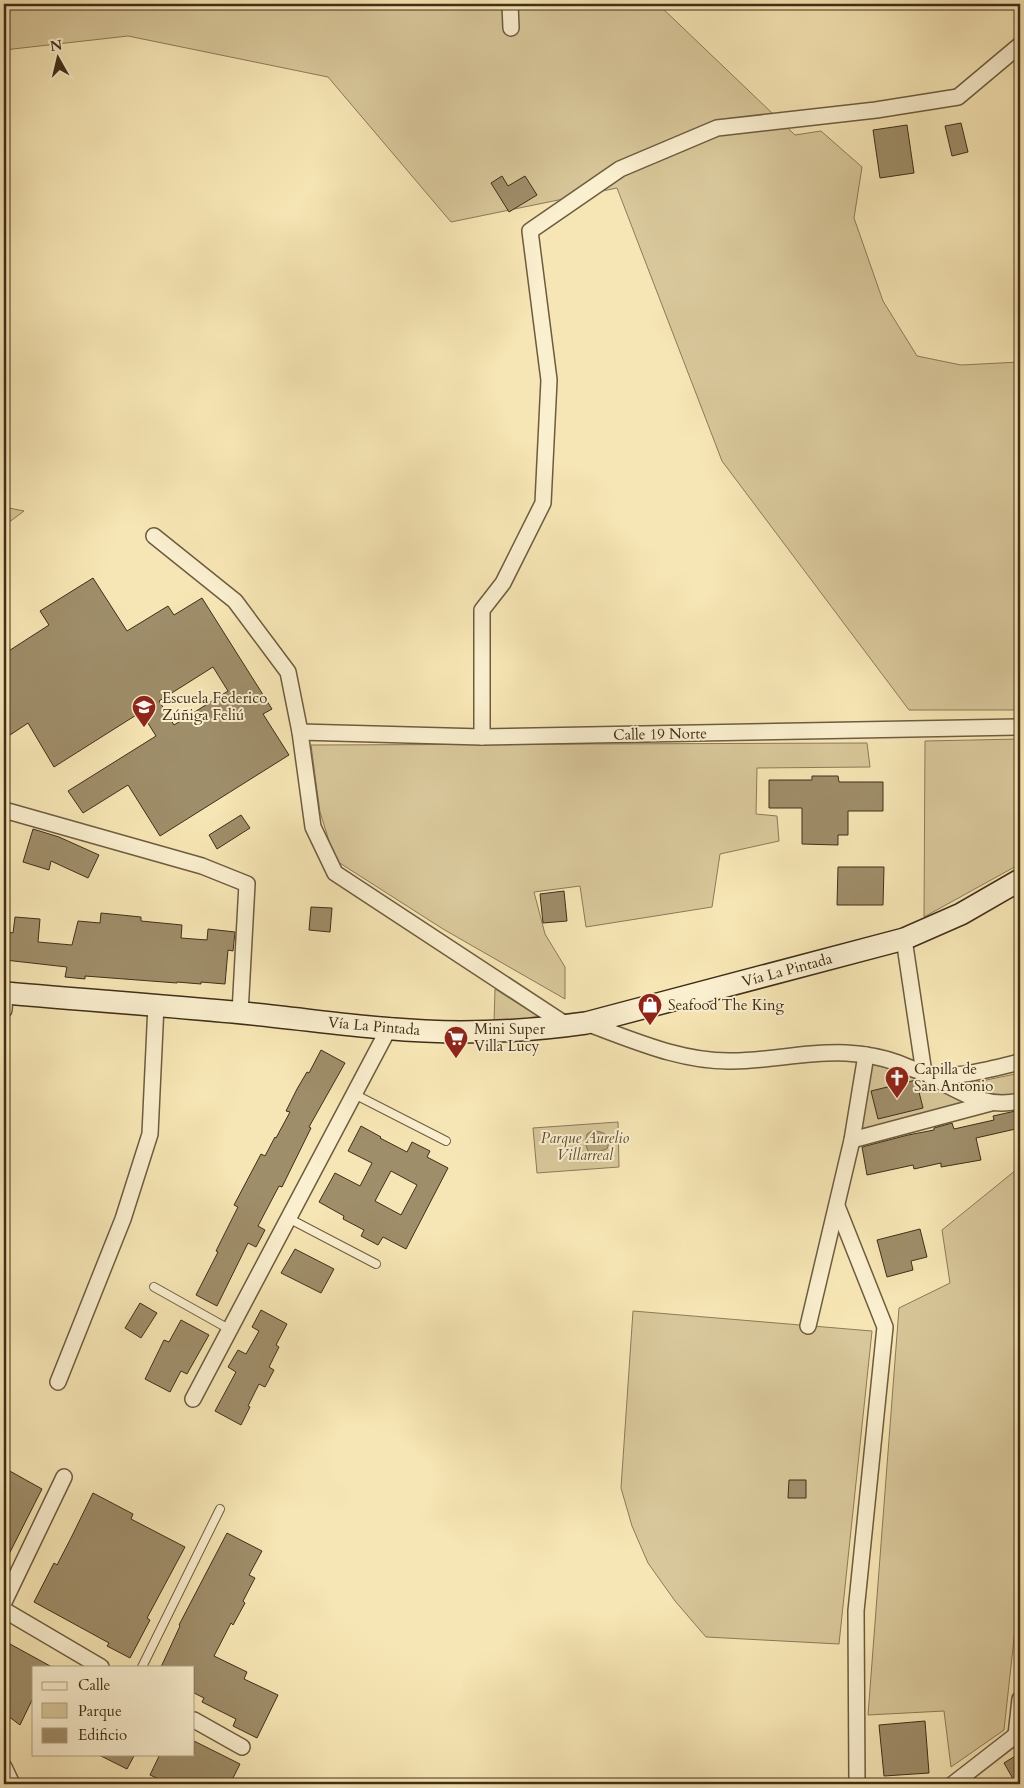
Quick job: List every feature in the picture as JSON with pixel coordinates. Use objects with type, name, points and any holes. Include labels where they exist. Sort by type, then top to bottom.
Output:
[{"type":"main road","name":"Vía La Pintada","points":[[4,999],[156,1005],[389,1028],[459,1032],[515,1031],[577,1025],[904,939],[961,914],[1020,880]]},
{"type":"street","points":[[510,4],[511,28]]},
{"type":"street","points":[[482,737],[482,610],[503,582],[544,503],[549,380],[530,231],[620,169],[718,128],[876,110],[958,97],[1020,45]]},
{"type":"street","points":[[154,536],[235,601],[288,672],[300,732],[313,827],[335,873],[577,1025],[670,1053],[700,1059],[732,1061],[827,1053],[866,1056],[896,1062],[924,1073],[966,1094],[991,1103]]},
{"type":"street","name":"Calle 19 Norte","points":[[300,732],[482,737],[1020,727]]},
{"type":"street","points":[[4,810],[202,866],[247,884],[240,1013]]},
{"type":"street","points":[[904,939],[924,1073]]},
{"type":"street","points":[[58,1382],[123,1219],[150,1134],[156,1005]]},
{"type":"street","points":[[193,1399],[389,1028]]},
{"type":"street","points":[[808,1326],[852,1140],[866,1056]]},
{"type":"street","points":[[924,1073],[972,1073],[1020,1062]]},
{"type":"street","points":[[852,1140],[991,1103],[1020,1101]]},
{"type":"street","points":[[836,1206],[885,1327],[856,1611],[857,1784]]},
{"type":"street","points":[[4,1602],[64,1477]]},
{"type":"street","points":[[4,1610],[99,1666]]},
{"type":"street","points":[[953,1784],[1018,1733],[1020,1699]]},
{"type":"street","points":[[195,1721],[242,1747]]},
{"type":"street","points":[[4,1767],[12,1784]]},
{"type":"lane","points":[[354,1094],[446,1141]]},
{"type":"lane","points":[[288,1218],[376,1264]]},
{"type":"lane","points":[[154,1286],[229,1330]]},
{"type":"lane","points":[[142,1666],[220,1509]]},
{"type":"green space","points":[[4,4],[658,4],[795,135],[821,131],[862,167],[854,218],[883,301],[917,356],[961,365],[1020,362],[1020,710],[909,710],[722,461],[617,188],[451,222],[328,77],[128,36],[4,50]]},
{"type":"green space","points":[[4,507],[24,511],[4,526]]},
{"type":"green space","points":[[1020,739],[1020,864],[924,917],[925,741]]},
{"type":"green space","points":[[867,743],[870,767],[757,768],[756,814],[777,816],[779,841],[720,854],[712,907],[586,927],[580,886],[534,892],[545,934],[565,967],[565,999],[443,929],[335,860],[320,812],[311,745]]},
{"type":"green space","points":[[495,989],[545,1021],[494,1024]]},
{"type":"green space","points":[[869,1062],[897,1072],[922,1076],[974,1102],[856,1130]]},
{"type":"green space","points":[[1020,1073],[1020,1093],[995,1098],[977,1094],[972,1083]]},
{"type":"green space","name":"Parque Aurelio Villarreal","points":[[618,1122],[619,1167],[537,1173],[533,1128]]},
{"type":"green space","points":[[1016,1170],[1020,1170],[1020,1584],[1004,1730],[951,1767],[944,1711],[868,1715],[899,1308],[950,1283],[942,1230]]},
{"type":"green space","points":[[633,1311],[872,1331],[839,1644],[706,1637],[675,1601],[648,1563],[632,1526],[621,1488]]},
{"type":"shaded area","points":[[592,1131],[601,1132],[606,1135],[609,1141],[607,1149],[594,1153],[588,1151],[585,1143],[587,1134]]},
{"type":"building","points":[[961,123],[968,152],[952,156],[945,126]]},
{"type":"building","points":[[907,125],[914,173],[880,178],[873,130]]},
{"type":"building","points":[[502,176],[508,186],[525,176],[537,195],[509,212],[491,183]]},
{"type":"building","points":[[93,578],[127,631],[168,606],[174,615],[202,598],[272,709],[263,714],[289,755],[160,836],[128,785],[83,813],[68,791],[156,736],[141,712],[54,767],[28,723],[4,739],[4,654],[49,625],[40,611]],"holes":[[[213,667],[228,691],[174,725],[159,701]]]},
{"type":"building","points":[[812,776],[838,776],[839,782],[883,782],[883,811],[848,811],[848,835],[838,835],[838,845],[802,844],[802,808],[769,808],[769,780],[812,780]]},
{"type":"building","points":[[241,815],[250,828],[217,849],[209,835]]},
{"type":"building","points":[[33,829],[59,837],[99,855],[88,878],[51,861],[49,870],[23,862]]},
{"type":"building","points":[[838,867],[884,867],[883,905],[837,905]]},
{"type":"building","points":[[564,891],[567,921],[543,923],[540,894]]},
{"type":"building","points":[[311,907],[332,908],[330,932],[309,930]]},
{"type":"building","points":[[101,913],[141,917],[141,921],[182,925],[181,938],[207,940],[208,929],[235,932],[233,951],[228,950],[225,984],[177,983],[85,976],[85,979],[65,977],[67,967],[5,960],[8,932],[13,933],[15,917],[40,919],[38,942],[72,945],[78,921],[100,923]]},
{"type":"building","points":[[321,1050],[345,1063],[309,1127],[311,1128],[282,1187],[279,1186],[258,1226],[265,1230],[256,1247],[248,1243],[217,1306],[196,1295],[238,1207],[234,1205],[261,1154],[265,1156],[276,1138],[290,1112],[286,1111],[297,1089],[307,1072],[309,1073]]},
{"type":"building","name":"Capilla de San Antonio","points":[[916,1080],[923,1108],[878,1119],[871,1091]]},
{"type":"building","points":[[1020,1110],[1020,1128],[976,1138],[981,1160],[941,1167],[941,1163],[914,1169],[913,1165],[867,1175],[862,1147],[934,1130],[934,1128],[952,1123],[954,1129],[994,1120],[993,1116]]},
{"type":"building","points":[[361,1126],[407,1152],[412,1142],[430,1151],[427,1157],[448,1168],[406,1249],[383,1237],[378,1245],[361,1236],[364,1230],[343,1219],[344,1216],[319,1202],[335,1173],[360,1186],[372,1163],[348,1151]],"holes":[[[391,1171],[417,1185],[401,1215],[375,1201]]]},
{"type":"building","points":[[920,1229],[927,1257],[911,1261],[913,1270],[887,1277],[877,1240]]},
{"type":"building","points":[[295,1249],[334,1269],[321,1293],[281,1273]]},
{"type":"building","points":[[140,1303],[157,1313],[141,1338],[125,1328]]},
{"type":"building","points":[[261,1310],[287,1324],[276,1345],[279,1347],[269,1367],[274,1370],[265,1387],[259,1384],[241,1425],[215,1411],[236,1372],[228,1367],[238,1350],[246,1354],[259,1331],[252,1327]]},
{"type":"building","points":[[181,1320],[209,1335],[187,1374],[181,1371],[170,1392],[145,1379],[164,1340],[169,1342]]},
{"type":"building","points":[[8,1470],[42,1489],[4,1564],[4,1478]]},
{"type":"building","points":[[789,1480],[806,1480],[806,1498],[788,1498]]},
{"type":"building","points":[[93,1493],[133,1514],[131,1519],[185,1547],[147,1618],[150,1620],[130,1658],[107,1646],[109,1643],[34,1602],[54,1563],[57,1565]]},
{"type":"building","points":[[227,1533],[262,1551],[249,1575],[255,1578],[243,1601],[245,1603],[233,1625],[231,1623],[214,1656],[247,1672],[244,1679],[278,1695],[257,1738],[233,1726],[236,1719],[202,1702],[204,1698],[195,1694],[195,1666],[161,1666],[179,1625]]},
{"type":"building","points":[[10,1644],[50,1666],[32,1666],[32,1700],[20,1725],[4,1713],[4,1655]]},
{"type":"building","points":[[925,1721],[929,1773],[884,1776],[879,1725]]},
{"type":"building","points":[[195,1742],[240,1764],[230,1784],[170,1784],[150,1775],[159,1756],[195,1756]]},
{"type":"building","points":[[1020,1753],[1020,1784],[1016,1784],[1004,1763]]},
{"type":"building","points":[[101,1756],[134,1756],[127,1769]]},
{"type":"place","name":"Escuela Federico Zúñiga Feliú","points":[[144,728]]},
{"type":"place","name":"Seafood The King","points":[[650,1026]]},
{"type":"place","name":"Mini Super Villa Lucy","points":[[456,1059]]},
{"type":"place","name":"Capilla de San Antonio","points":[[897,1099]]}]
